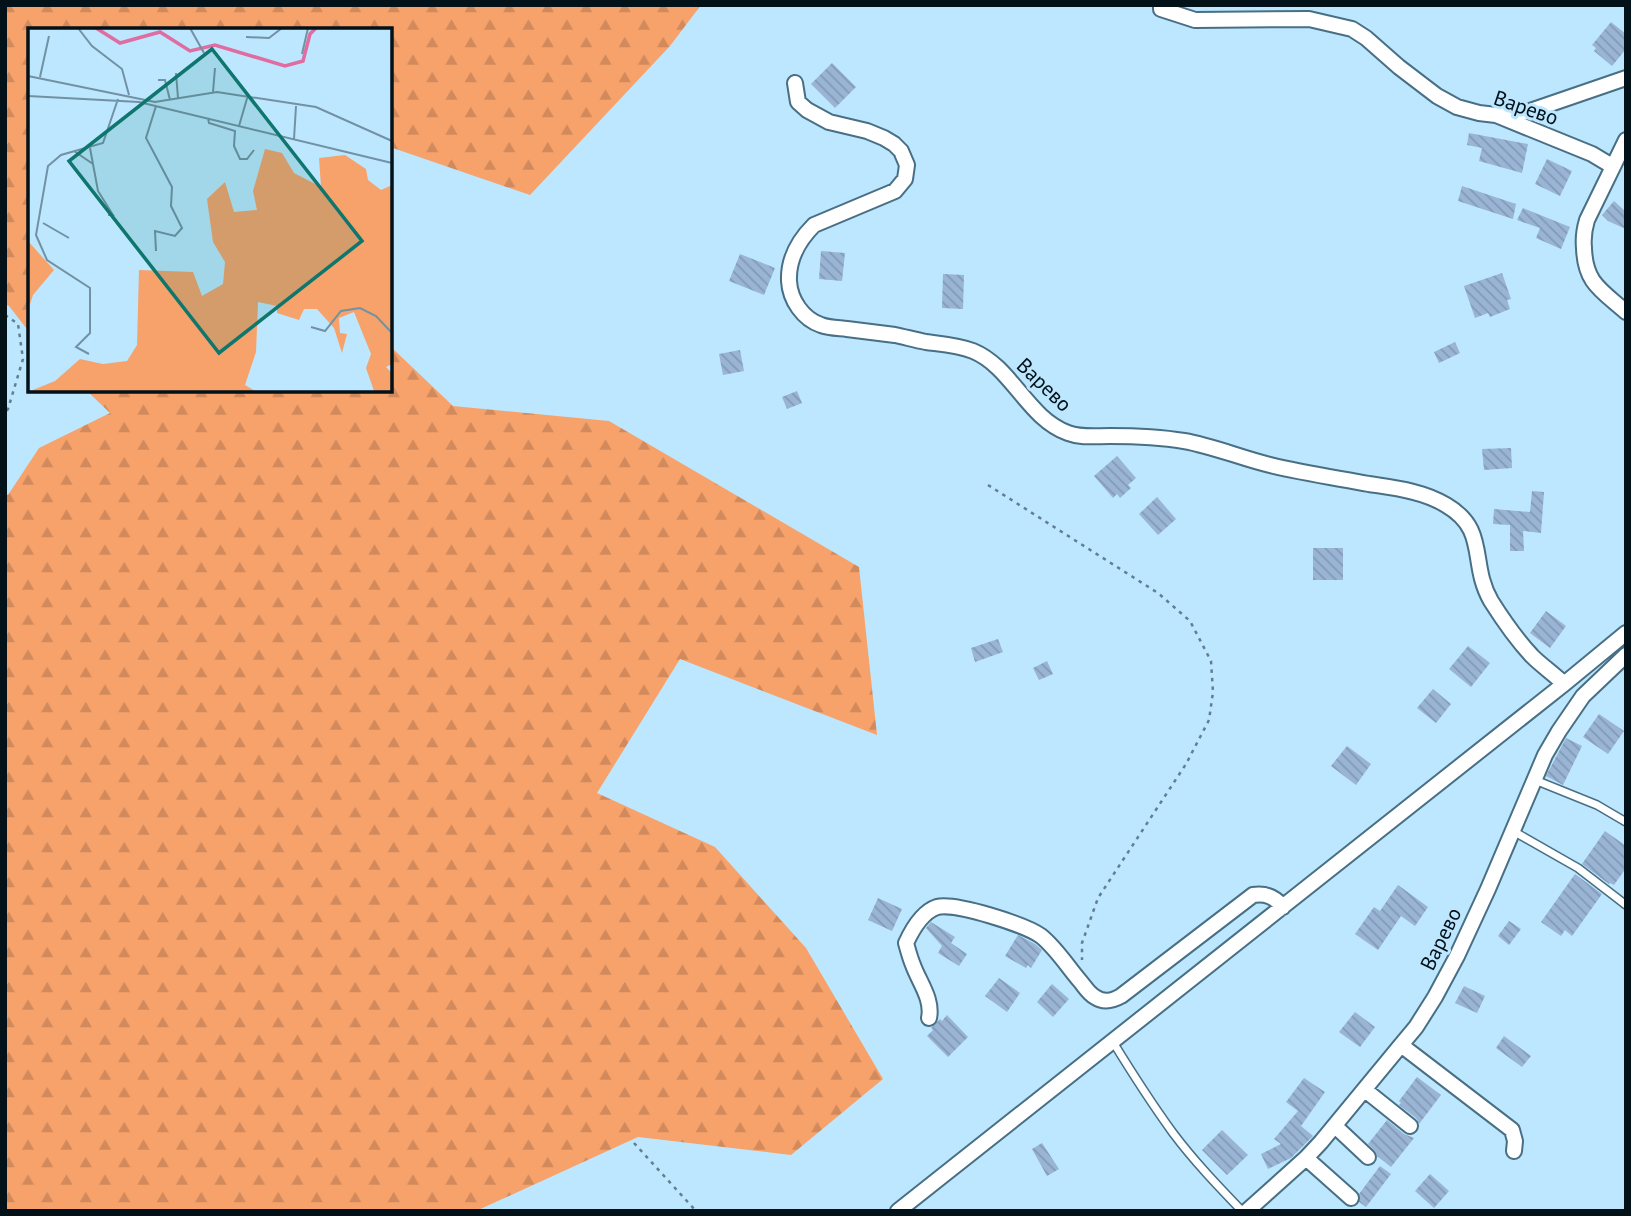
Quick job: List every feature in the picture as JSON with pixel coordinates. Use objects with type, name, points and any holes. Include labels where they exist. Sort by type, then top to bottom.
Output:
[{"type":"street","name":"Варево","points":[[1161,5],[1161,9],[1195,20],[1309,19],[1352,29],[1437,96],[1457,107],[1496,116],[1592,154],[1612,166]]},
{"type":"street","points":[[1496,116],[1527,112],[1626,78]]},
{"type":"street","name":"Варево","points":[[795,83],[798,102],[807,110],[829,122],[884,138],[901,151],[907,165],[905,179],[895,191],[814,225],[796,248],[791,258],[790,288],[801,311],[813,321],[822,326],[894,335],[971,350],[992,363],[1053,426],[1069,434],[1184,441],[1272,465],[1396,488],[1433,498],[1464,518],[1476,543],[1480,576],[1491,600],[1532,656],[1564,684]]},
{"type":"street","points":[[1626,140],[1584,229],[1587,272],[1594,283],[1626,312]]},
{"type":"street","points":[[898,1211],[1626,633]]},
{"type":"street","name":"Варево","points":[[1244,1211],[1306,1158],[1416,1027],[1457,956],[1545,755],[1583,696],[1626,655]]},
{"type":"street","points":[[929,1018],[930,1010],[924,989],[906,943],[924,915],[935,907],[945,906],[992,916],[1031,930],[1051,946],[1088,992],[1099,1000],[1111,1000],[1116,999],[1253,895],[1270,897],[1283,907]]},
{"type":"street","points":[[1401,1045],[1512,1130],[1514,1151]]},
{"type":"street","points":[[1365,1090],[1410,1125]]},
{"type":"street","points":[[1335,1126],[1368,1157]]},
{"type":"street","points":[[1306,1158],[1351,1198]]},
{"type":"lane","points":[[1534,779],[1597,805],[1626,822]]},
{"type":"lane","points":[[1513,831],[1577,868],[1626,905]]},
{"type":"lane","name":"Варево","points":[[1113,1042],[1174,1135],[1207,1175],[1244,1211]]},
{"type":"path","points":[[5,315],[19,324],[23,359],[5,413]]},
{"type":"path","points":[[988,485],[1158,593],[1189,621],[1211,661],[1213,692],[1209,720],[1186,764],[1098,898],[1082,943],[1083,984]]},
{"type":"path","points":[[634,1143],[696,1211]]},
{"type":"green space","points":[[5,5],[701,5],[670,46],[530,195],[392,148],[392,28],[28,28],[28,330],[5,304]]},
{"type":"green space","points":[[392,348],[453,406],[609,421],[859,567],[877,735],[680,659],[597,793],[715,847],[806,948],[883,1079],[791,1155],[638,1137],[476,1211],[5,1211],[5,494],[8,495],[39,448],[110,413],[88,392],[392,392]]},
{"type":"building","points":[[1611,22],[1626,34],[1626,49],[1612,66],[1594,51],[1596,48],[1592,45]]},
{"type":"building","points":[[832,63],[856,87],[835,108],[811,84]]},
{"type":"building","points":[[1469,133],[1528,144],[1522,173],[1479,161],[1482,148],[1467,145]]},
{"type":"building","points":[[1547,159],[1572,171],[1560,196],[1535,184]]},
{"type":"building","points":[[1462,186],[1516,204],[1513,219],[1458,201]]},
{"type":"building","points":[[1614,201],[1626,212],[1626,229],[1608,221],[1602,215]]},
{"type":"building","points":[[1523,208],[1570,227],[1561,249],[1536,238],[1540,228],[1517,220]]},
{"type":"building","points":[[821,251],[845,253],[842,281],[819,279]]},
{"type":"building","points":[[740,254],[775,268],[764,295],[729,281]]},
{"type":"building","points":[[1502,273],[1511,299],[1507,300],[1510,309],[1490,317],[1488,313],[1475,318],[1464,286]]},
{"type":"building","points":[[943,274],[964,275],[963,309],[942,308]]},
{"type":"building","points":[[1455,342],[1460,353],[1439,363],[1434,352]]},
{"type":"building","points":[[740,350],[744,371],[723,375],[719,354]]},
{"type":"building","points":[[797,391],[802,403],[787,409],[782,397]]},
{"type":"building","points":[[1511,448],[1512,468],[1484,470],[1482,449]]},
{"type":"building","points":[[1117,456],[1136,478],[1128,485],[1131,488],[1120,498],[1117,494],[1113,498],[1094,476]]},
{"type":"building","points":[[1532,491],[1544,492],[1541,533],[1523,531],[1524,551],[1510,551],[1510,525],[1493,524],[1494,509],[1530,512]]},
{"type":"building","points":[[1157,497],[1176,519],[1158,535],[1139,514]]},
{"type":"building","points":[[1313,548],[1343,548],[1343,580],[1313,580]]},
{"type":"building","points":[[1546,611],[1566,626],[1550,648],[1530,633]]},
{"type":"building","points":[[998,639],[1003,652],[975,662],[971,648]]},
{"type":"building","points":[[1468,646],[1490,663],[1471,687],[1449,669]]},
{"type":"building","points":[[1047,661],[1053,674],[1039,680],[1033,668]]},
{"type":"building","points":[[1433,689],[1451,704],[1436,723],[1417,708]]},
{"type":"building","points":[[1599,714],[1624,731],[1608,754],[1583,737]]},
{"type":"building","points":[[1566,738],[1582,746],[1563,785],[1546,776]]},
{"type":"building","points":[[1347,746],[1371,764],[1356,785],[1331,766]]},
{"type":"building","points":[[1605,831],[1626,846],[1626,868],[1614,885],[1582,864]]},
{"type":"building","points":[[1575,874],[1602,894],[1572,936],[1565,930],[1561,936],[1541,922]]},
{"type":"building","points":[[1398,885],[1428,907],[1415,926],[1401,916],[1378,950],[1355,934],[1374,907],[1380,911]]},
{"type":"building","points":[[878,898],[902,909],[892,931],[868,920]]},
{"type":"building","points":[[1509,921],[1521,929],[1509,945],[1498,936]]},
{"type":"building","points":[[931,922],[955,937],[951,943],[967,954],[959,966],[938,953],[942,946],[926,928]]},
{"type":"building","points":[[1018,935],[1042,950],[1031,968],[1005,956]]},
{"type":"building","points":[[999,978],[1020,993],[1007,1012],[985,996]]},
{"type":"building","points":[[1052,984],[1069,999],[1053,1017],[1037,1002]]},
{"type":"building","points":[[1464,986],[1485,996],[1477,1013],[1455,1003]]},
{"type":"building","points":[[1355,1012],[1375,1027],[1360,1047],[1339,1032]]},
{"type":"building","points":[[947,1015],[968,1037],[948,1057],[927,1036],[933,1030],[931,1028]]},
{"type":"building","points":[[1504,1036],[1531,1056],[1522,1067],[1496,1048]]},
{"type":"building","points":[[1417,1077],[1441,1095],[1419,1124],[1416,1118],[1399,1105],[1399,1101]]},
{"type":"building","points":[[1304,1078],[1325,1092],[1301,1126],[1313,1136],[1291,1158],[1268,1169],[1261,1154],[1281,1144],[1274,1139],[1298,1111],[1286,1102]]},
{"type":"building","points":[[1387,1120],[1404,1134],[1414,1138],[1391,1167],[1377,1156],[1368,1144]]},
{"type":"building","points":[[1222,1130],[1248,1155],[1227,1175],[1202,1150]]},
{"type":"building","points":[[1042,1143],[1059,1169],[1047,1176],[1032,1149]]},
{"type":"building","points":[[1380,1166],[1391,1174],[1366,1207],[1359,1202],[1359,1194]]},
{"type":"building","points":[[1430,1174],[1449,1191],[1434,1208],[1415,1191]]}]
